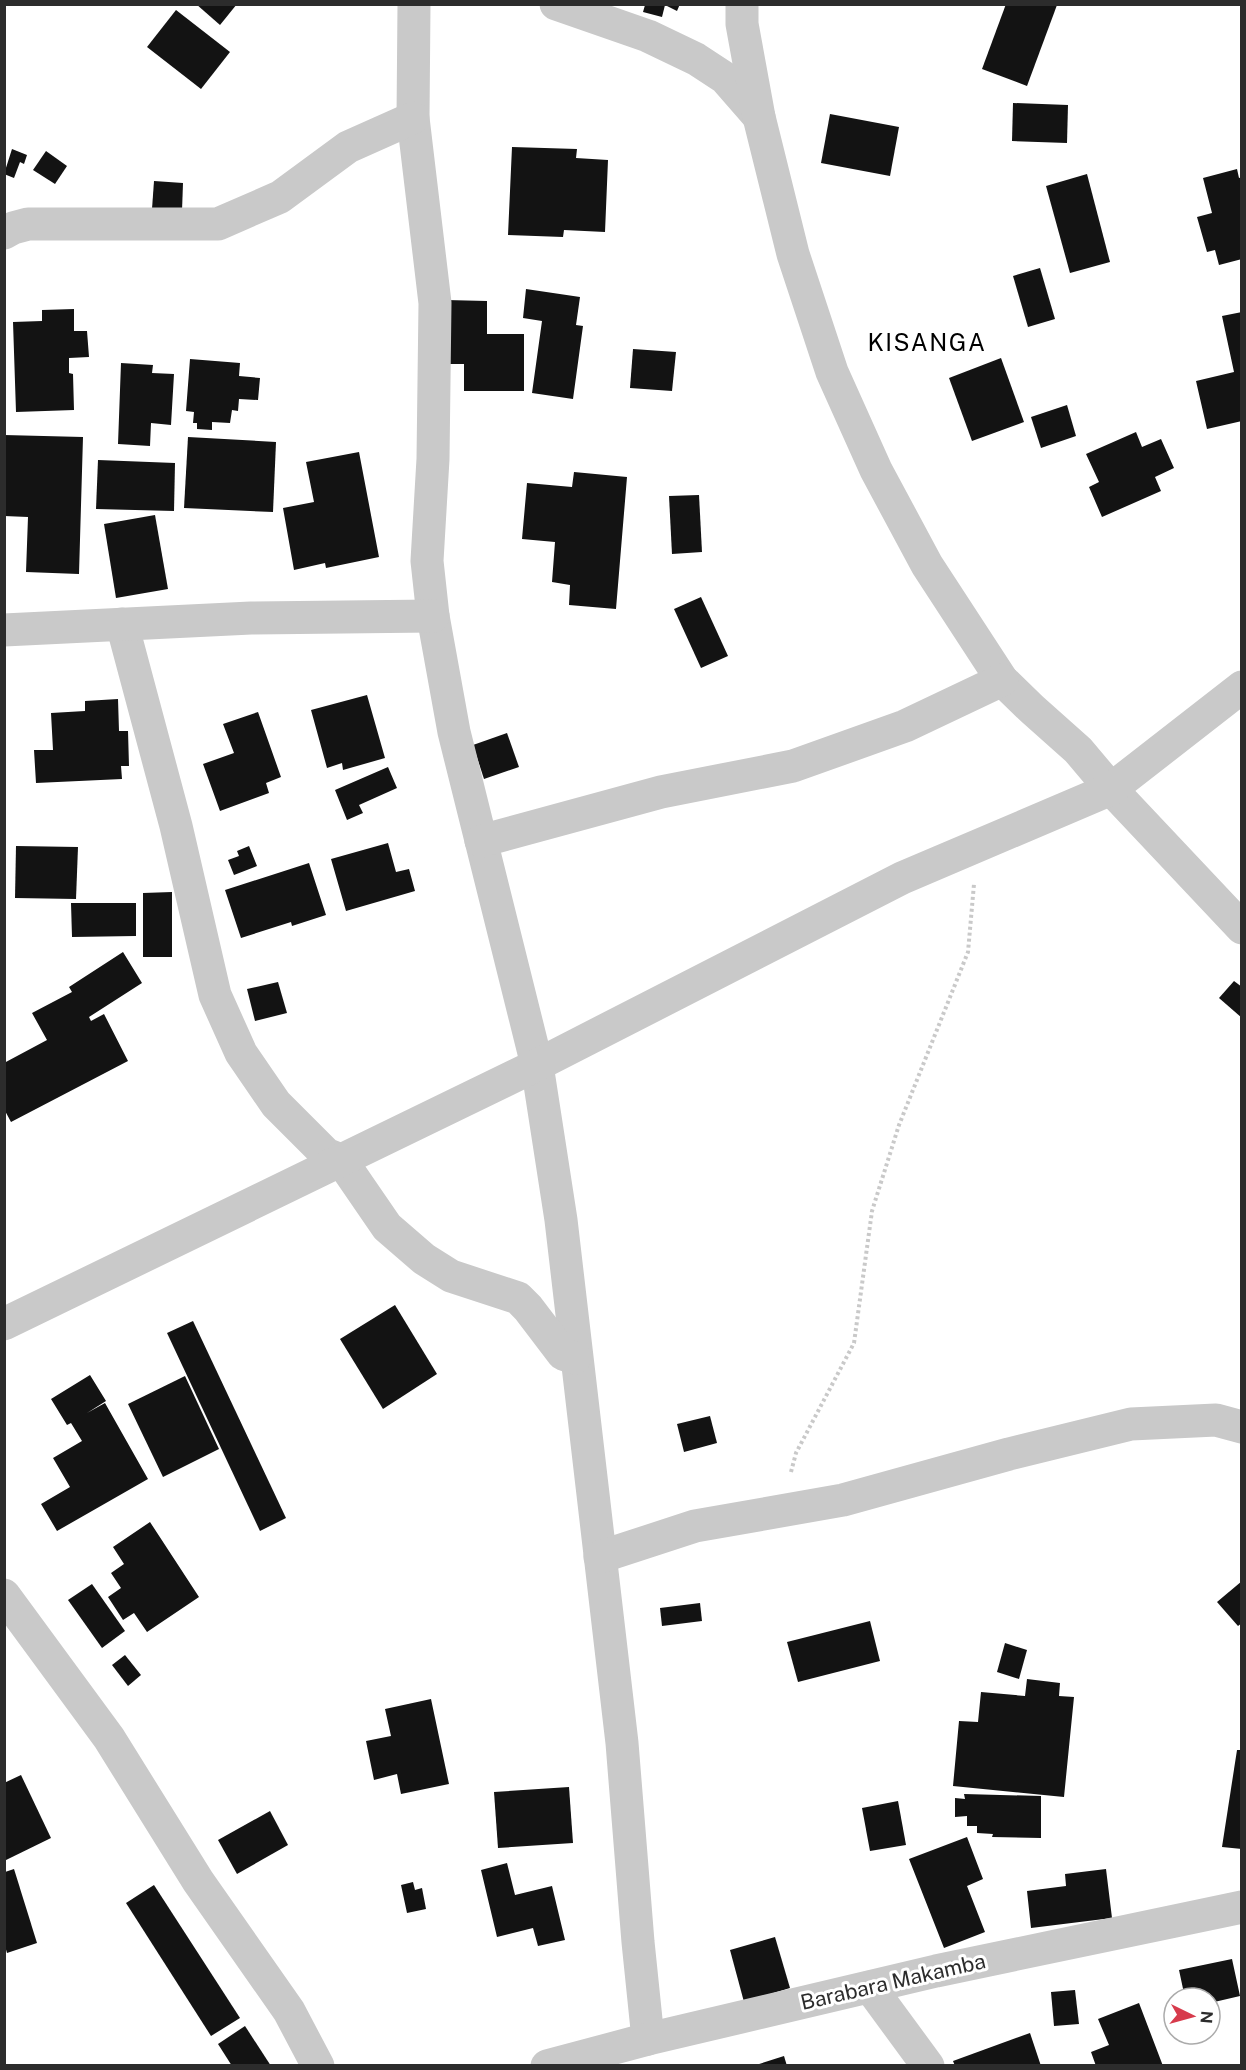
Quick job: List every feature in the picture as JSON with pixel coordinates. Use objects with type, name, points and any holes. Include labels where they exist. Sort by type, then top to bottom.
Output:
[{"type":"street","points":[[556,4],[648,36],[696,59],[725,78],[759,117]]},
{"type":"street","points":[[742,4],[742,24],[759,117],[792,254],[832,372],[876,470],[927,565],[1002,680],[1078,750],[1111,789],[1242,928]]},
{"type":"street","points":[[409,6],[413,118],[435,303],[432,459],[427,561],[433,616],[454,732],[537,1065],[561,1220],[622,1743],[648,2039]]},
{"type":"street","points":[[4,233],[28,224],[218,224],[280,198],[348,147],[413,118]]},
{"type":"street","points":[[4,630],[251,618],[433,616]]},
{"type":"street","points":[[122,624],[179,837],[215,995],[241,1053],[276,1104],[326,1154],[341,1160],[387,1227],[424,1259],[452,1276],[518,1298],[563,1354],[576,1358]]},
{"type":"street","points":[[481,841],[661,792],[794,766],[905,726],[1002,680]]},
{"type":"street","points":[[4,1324],[537,1065],[902,878],[1111,789],[1242,687]]},
{"type":"street","points":[[600,1557],[695,1526],[843,1500],[1009,1454],[1131,1424],[1216,1420],[1242,1427]]},
{"type":"street","points":[[4,1595],[109,1738],[198,1881],[289,2011],[318,2066]]},
{"type":"street","name":"Barabara Makamba","points":[[547,2066],[648,2039],[948,1968],[1242,1908]]},
{"type":"street","points":[[870,1987],[928,2066]]},
{"type":"path","points":[[783,1511],[796,1453],[854,1343],[872,1211],[899,1125],[968,952],[977,847]]},
{"type":"building","points":[[196,4],[237,4],[220,25]]},
{"type":"building","points":[[680,4],[677,11],[665,5],[662,17],[643,12],[645,5]]},
{"type":"building","points":[[1006,4],[1057,5],[1027,86],[982,69]]},
{"type":"building","points":[[176,10],[230,52],[201,89],[147,47]]},
{"type":"building","points":[[1013,103],[1068,105],[1067,143],[1012,141]]},
{"type":"building","points":[[830,114],[899,127],[890,176],[821,163]]},
{"type":"building","points":[[512,147],[577,149],[576,158],[608,160],[605,232],[564,230],[563,237],[508,235]]},
{"type":"building","points":[[12,149],[27,155],[24,164],[20,162],[14,178],[4,174]]},
{"type":"building","points":[[46,151],[67,166],[55,184],[33,170]]},
{"type":"building","points":[[1237,169],[1239,178],[1242,177],[1242,259],[1219,265],[1215,250],[1207,252],[1197,217],[1212,213],[1203,178]]},
{"type":"building","points":[[1087,174],[1110,262],[1070,273],[1046,186]]},
{"type":"building","points":[[154,181],[183,183],[182,211],[152,209]]},
{"type":"building","points":[[1040,268],[1055,319],[1028,327],[1013,276]]},
{"type":"building","points":[[526,289],[580,297],[576,325],[583,326],[573,399],[532,393],[542,321],[523,318]]},
{"type":"building","points":[[446,300],[487,301],[487,334],[524,334],[524,391],[464,391],[464,364],[445,364]]},
{"type":"building","points":[[74,309],[74,331],[87,331],[89,357],[69,358],[69,373],[73,374],[74,410],[16,412],[13,322],[42,321],[42,310]]},
{"type":"building","points":[[1242,312],[1242,421],[1207,429],[1196,381],[1234,372],[1222,316]]},
{"type":"building","points":[[633,349],[676,352],[672,391],[630,388]]},
{"type":"building","points":[[1001,358],[1024,422],[972,441],[949,378]]},
{"type":"building","points":[[190,359],[240,363],[239,376],[260,378],[258,400],[239,399],[238,411],[232,410],[230,423],[212,422],[212,430],[197,429],[197,423],[193,423],[194,412],[186,411]]},
{"type":"building","points":[[121,363],[153,365],[152,373],[174,374],[171,425],[151,423],[150,446],[118,444]]},
{"type":"building","points":[[1067,405],[1076,436],[1041,448],[1031,417]]},
{"type":"building","points":[[1136,432],[1142,447],[1161,439],[1174,468],[1155,477],[1161,491],[1102,517],[1089,487],[1099,482],[1086,454]]},
{"type":"building","points":[[4,435],[83,437],[79,574],[26,572],[28,517],[4,516]]},
{"type":"building","points":[[188,437],[276,442],[273,512],[184,508]]},
{"type":"building","points":[[359,452],[379,557],[326,568],[325,563],[294,570],[283,508],[314,502],[306,462]]},
{"type":"building","points":[[98,460],[175,463],[174,511],[96,509]]},
{"type":"building","points":[[574,472],[627,477],[616,609],[569,605],[570,585],[552,582],[555,542],[522,539],[527,483],[572,487]]},
{"type":"building","points":[[699,495],[702,552],[672,554],[669,496]]},
{"type":"building","points":[[155,515],[168,589],[116,598],[104,524]]},
{"type":"building","points":[[701,597],[728,656],[701,668],[674,609]]},
{"type":"building","points":[[367,695],[385,758],[343,770],[342,763],[327,768],[311,710]]},
{"type":"building","points":[[118,699],[119,731],[128,731],[129,766],[121,766],[122,779],[36,783],[34,750],[53,750],[51,713],[85,711],[85,701]]},
{"type":"building","points":[[258,712],[281,777],[266,783],[269,793],[220,811],[203,764],[234,753],[223,724]]},
{"type":"building","points":[[507,733],[519,767],[484,779],[473,745]]},
{"type":"building","points":[[388,767],[397,788],[359,805],[363,813],[347,820],[335,790]]},
{"type":"building","points":[[388,843],[396,872],[409,869],[415,891],[346,911],[331,859]]},
{"type":"building","points":[[16,846],[78,847],[76,899],[15,898]]},
{"type":"building","points":[[249,846],[257,866],[234,875],[228,860],[239,856],[237,851]]},
{"type":"building","points":[[309,863],[326,915],[292,926],[291,922],[241,938],[225,890]]},
{"type":"building","points":[[172,892],[172,957],[143,957],[143,893]]},
{"type":"building","points":[[71,903],[136,903],[136,936],[72,937]]},
{"type":"building","points":[[123,952],[142,983],[89,1017],[91,1021],[104,1014],[128,1061],[11,1122],[4,1109],[4,1063],[47,1040],[32,1013],[72,992],[69,987]]},
{"type":"building","points":[[1234,981],[1242,987],[1242,1018],[1219,998]]},
{"type":"building","points":[[278,982],[287,1013],[255,1021],[247,989]]},
{"type":"building","points":[[395,1305],[437,1374],[383,1409],[340,1339]]},
{"type":"building","points":[[193,1321],[286,1518],[260,1531],[167,1333]]},
{"type":"building","points":[[90,1375],[106,1401],[87,1413],[105,1403],[148,1479],[57,1531],[41,1504],[70,1487],[53,1458],[82,1441],[71,1423],[67,1425],[51,1399]]},
{"type":"building","points":[[185,1376],[219,1449],[163,1477],[128,1404]]},
{"type":"building","points":[[710,1416],[717,1443],[684,1452],[677,1424]]},
{"type":"building","points":[[150,1522],[199,1597],[147,1632],[134,1613],[123,1620],[108,1597],[121,1588],[111,1573],[124,1564],[113,1547]]},
{"type":"building","points":[[1242,1581],[1242,1623],[1238,1626],[1217,1602]]},
{"type":"building","points":[[92,1584],[125,1631],[102,1648],[68,1600]]},
{"type":"building","points":[[700,1603],[702,1621],[662,1626],[660,1608]]},
{"type":"building","points":[[870,1621],[880,1661],[798,1682],[787,1642]]},
{"type":"building","points":[[1005,1643],[1027,1650],[1019,1679],[997,1672]]},
{"type":"building","points":[[125,1655],[141,1675],[128,1686],[112,1665]]},
{"type":"building","points":[[1027,1679],[1060,1683],[1059,1696],[1074,1697],[1064,1797],[953,1786],[959,1721],[978,1722],[981,1692],[1025,1696]]},
{"type":"building","points":[[431,1699],[449,1784],[401,1794],[397,1774],[374,1780],[366,1741],[391,1736],[385,1709]]},
{"type":"building","points":[[1237,1750],[1242,1750],[1242,1849],[1222,1847]]},
{"type":"building","points":[[21,1775],[51,1838],[4,1861],[4,1783]]},
{"type":"building","points":[[569,1787],[573,1843],[498,1848],[494,1792]]},
{"type":"building","points":[[964,1794],[1041,1796],[1041,1838],[992,1837],[993,1834],[977,1833],[977,1826],[967,1826],[967,1816],[955,1817],[955,1798],[965,1799]]},
{"type":"building","points":[[898,1801],[906,1845],[870,1851],[862,1808]]},
{"type":"building","points":[[270,1811],[288,1845],[237,1874],[218,1840]]},
{"type":"building","points":[[967,1837],[983,1879],[967,1886],[985,1932],[944,1948],[909,1859]]},
{"type":"building","points":[[507,1863],[515,1895],[552,1886],[565,1940],[538,1946],[533,1928],[497,1937],[481,1870]]},
{"type":"building","points":[[14,1869],[37,1943],[7,1953],[5,1946],[5,1872]]},
{"type":"building","points":[[1106,1869],[1112,1918],[1031,1928],[1027,1891],[1066,1886],[1065,1874]]},
{"type":"building","points":[[413,1882],[415,1890],[422,1888],[426,1909],[407,1913],[401,1885]]},
{"type":"building","points":[[154,1885],[240,2018],[211,2036],[126,1903]]},
{"type":"building","points":[[775,1937],[790,1988],[744,2002],[730,1950]]},
{"type":"building","points":[[1232,1959],[1240,1996],[1222,2000],[1222,1986],[1182,1986],[1179,1970]]},
{"type":"building","points":[[1075,1990],[1079,2024],[1054,2026],[1051,1992]]},
{"type":"building","points":[[1139,2003],[1163,2066],[1096,2066],[1091,2052],[1109,2045],[1098,2019]]},
{"type":"building","points":[[245,2026],[271,2066],[232,2066],[218,2044]]},
{"type":"building","points":[[1030,2033],[1041,2066],[955,2066],[953,2061]]},
{"type":"building","points":[[784,2056],[787,2066],[756,2066],[756,2065]]},
{"type":"district","name":"KISANGA","points":[[927,343]]}]
